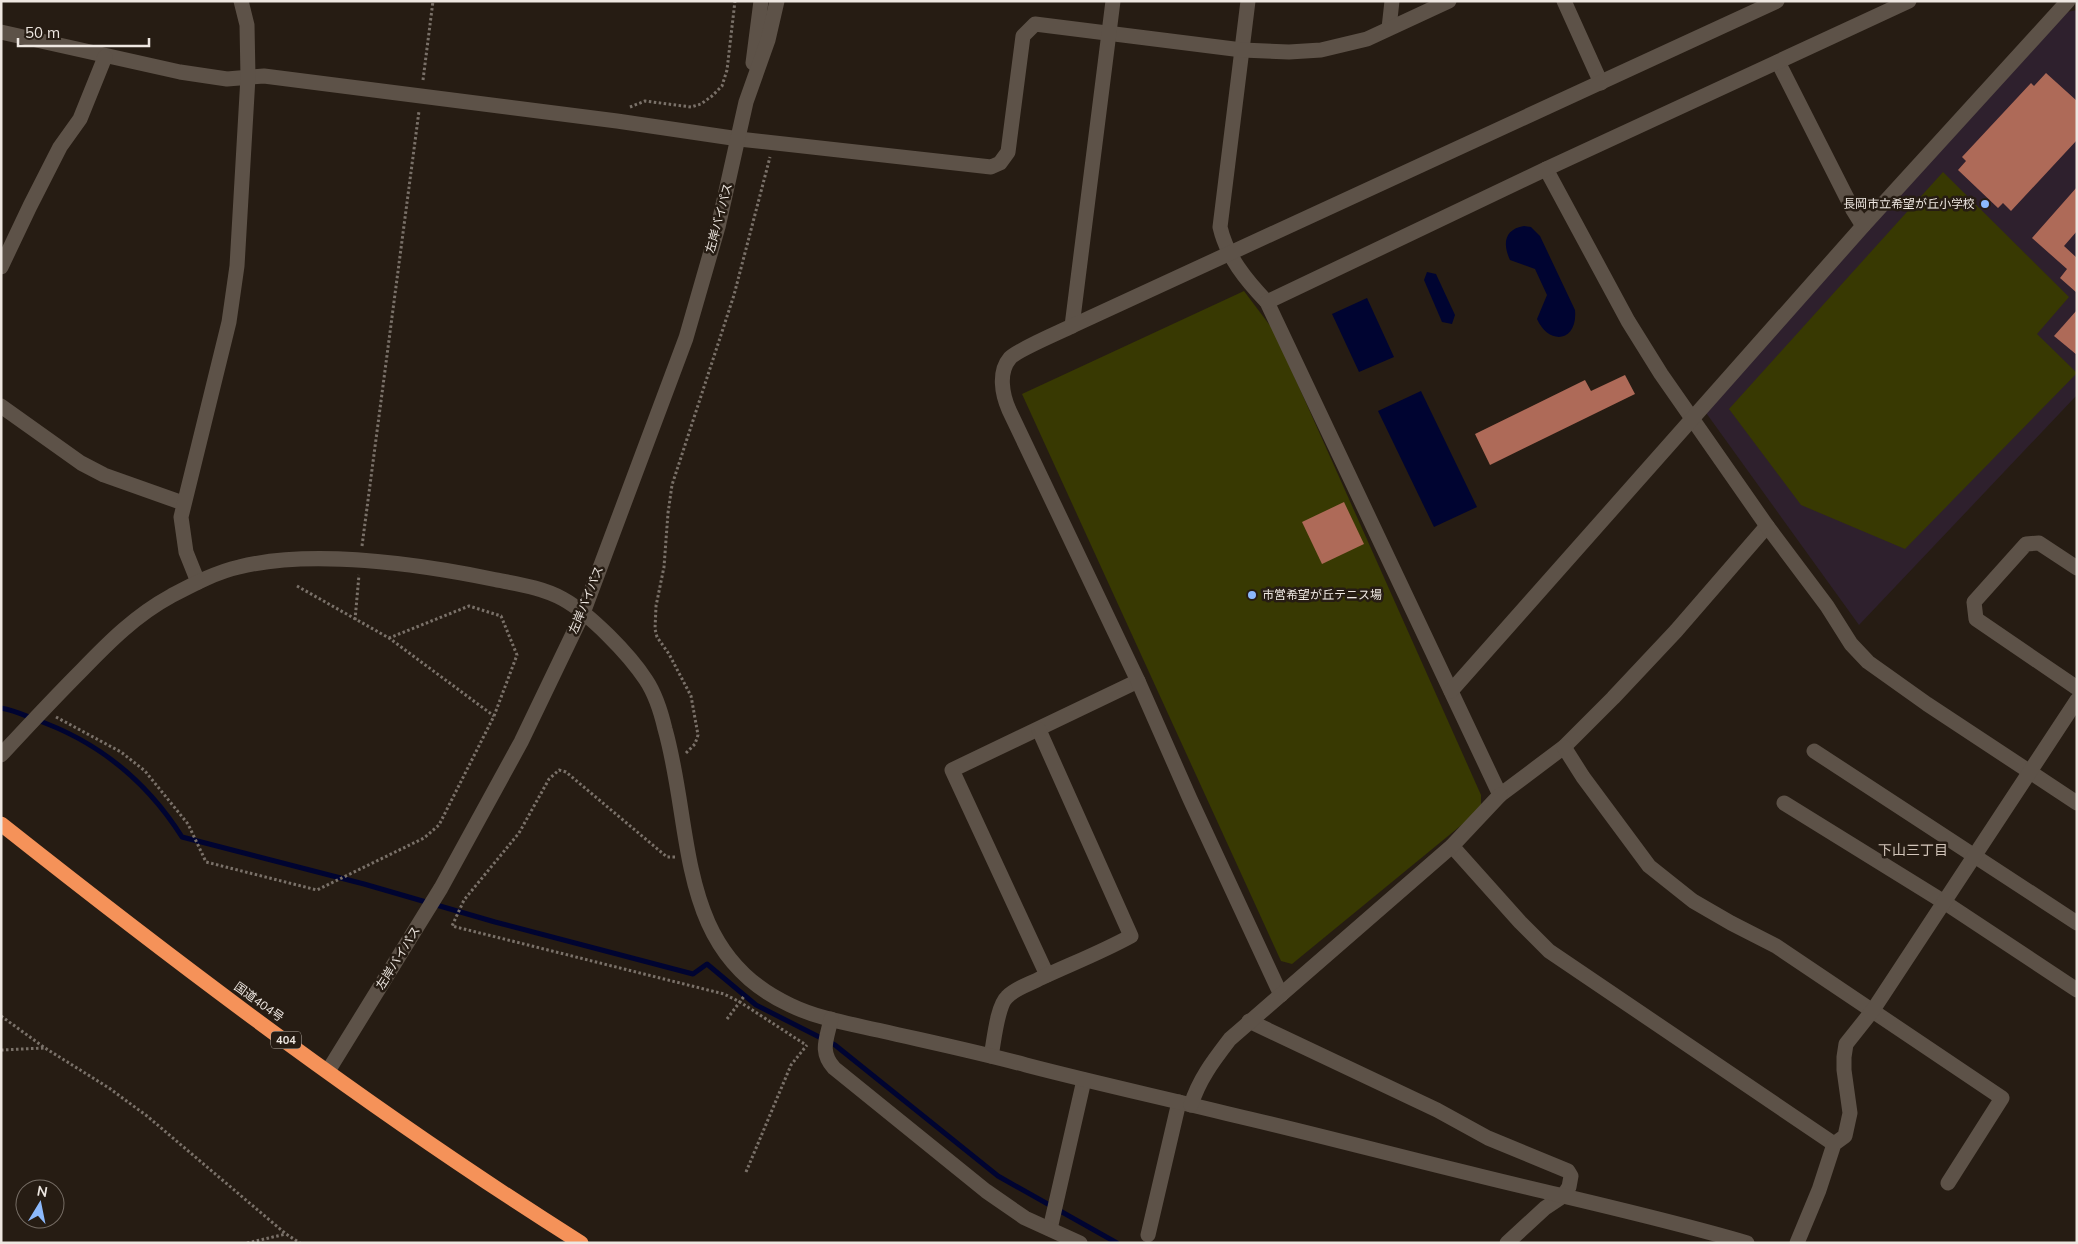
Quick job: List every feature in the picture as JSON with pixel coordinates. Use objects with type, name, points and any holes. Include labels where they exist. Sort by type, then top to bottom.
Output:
[{"type":"highway","name":"国道404号","points":[[1,824],[140,934],[328,1071],[484,1180],[578,1241]]},
{"type":"street","points":[[198,582],[186,552],[181,532],[180,517],[229,322],[237,266],[248,77],[247,25],[241,1]]},
{"type":"street","name":"左岸バイパス","points":[[328,1071],[441,888],[521,742],[583,612],[686,338],[718,227],[739,139],[750,89],[761,1]]},
{"type":"street","name":"左岸バイパス","points":[[750,89],[768,40],[777,1]]},
{"type":"street","points":[[1072,326],[1114,1]]},
{"type":"street","points":[[1248,1],[1220,227],[1224,244],[1247,281],[1267,302],[1500,795]]},
{"type":"street","points":[[1389,28],[1392,1]]},
{"type":"street","points":[[1,32],[106,57],[218,78],[264,76],[616,121],[739,139],[991,167],[1000,163],[1008,152],[1023,36],[1035,24],[1242,50],[1289,52],[1321,50],[1367,39],[1449,1]]},
{"type":"street","points":[[1564,1],[1601,83]]},
{"type":"street","points":[[1281,995],[1190,799],[1138,681],[1004,399],[1002,387],[1003,372],[1009,358],[1018,351],[1230,255],[1777,1]]},
{"type":"street","points":[[1267,302],[1546,169],[1909,1]]},
{"type":"street","points":[[1451,691],[1863,226],[2068,1]]},
{"type":"street","points":[[1,267],[60,147],[80,119],[106,57]]},
{"type":"street","points":[[1778,62],[1853,210],[1863,226]]},
{"type":"street","points":[[1546,169],[1628,322],[1661,374],[1767,526],[1827,606],[1851,644],[1868,662],[1927,704],[2077,804]]},
{"type":"street","points":[[1,406],[81,463],[104,475],[183,503]]},
{"type":"street","points":[[1148,1235],[1185,1104],[1230,1038],[1452,846],[1500,795],[1564,747],[1676,631],[1767,526]]},
{"type":"street","points":[[2077,568],[2039,543],[2026,544],[1974,602],[1976,619],[2077,688]]},
{"type":"street","points":[[1,755],[117,635],[146,611],[198,582],[237,567],[283,560],[327,559],[452,572],[528,586],[548,592],[583,612],[634,664],[645,679],[658,703],[675,762],[690,858],[706,920],[716,941],[726,955],[756,984],[789,1005],[831,1019],[991,1056],[1563,1196],[1642,1213],[1747,1243]]},
{"type":"street","points":[[1047,976],[952,770],[1138,681]]},
{"type":"street","points":[[1797,1243],[1819,1190],[1834,1144],[1846,1136],[1850,1113],[1844,1070],[1846,1044],[1873,1010],[2077,700]]},
{"type":"street","points":[[991,1056],[1005,997],[1131,936],[1039,730]]},
{"type":"street","points":[[1564,747],[1583,777],[1649,866],[1693,901],[1776,946],[2002,1098],[1948,1183]]},
{"type":"street","points":[[1814,751],[2077,923]]},
{"type":"street","points":[[1784,803],[1944,902],[2077,990]]},
{"type":"street","points":[[1452,846],[1520,922],[1550,951],[1834,1144]]},
{"type":"street","points":[[831,1019],[824,1049],[826,1059],[840,1073],[986,1191],[1025,1218],[1080,1243]]},
{"type":"street","points":[[1249,1021],[1438,1110],[1488,1138],[1568,1171],[1571,1176],[1569,1187],[1563,1196],[1545,1208],[1507,1243]]},
{"type":"street","points":[[1050,1229],[1084,1080]]},
{"type":"path","points":[[356,620],[360,562],[433,1]]},
{"type":"path","points":[[616,121],[635,104],[645,101],[691,107],[701,104],[722,86],[727,70],[735,1]]},
{"type":"path","points":[[675,762],[695,744],[698,735],[690,696],[669,654],[657,637],[655,629],[656,606],[664,567],[672,485],[734,295],[772,151]]},
{"type":"path","points":[[297,586],[389,638],[494,716]]},
{"type":"path","points":[[43,710],[121,752],[145,771],[188,824],[206,862],[317,890],[424,838],[439,825],[494,716],[517,655],[501,616],[469,606],[389,638]]},
{"type":"path","points":[[690,858],[667,856],[566,772],[558,770],[549,779],[519,833],[464,900],[452,926],[724,994],[740,1002],[806,1045],[824,1049]]},
{"type":"path","points":[[727,1019],[756,984]]},
{"type":"path","points":[[1,1016],[45,1048],[110,1088],[147,1116],[286,1234],[300,1243]]},
{"type":"path","points":[[746,1172],[791,1065],[806,1045]]},
{"type":"path","points":[[1,1050],[45,1048]]},
{"type":"path","points":[[247,1243],[286,1234]]},
{"type":"shaded area","name":"長岡市立希望が丘小学校","points":[[2077,10],[2077,395],[1859,625],[1704,410],[2067,12]]},
{"type":"shaded area","name":"長岡市立希望が丘小学校","points":[[1943,172],[2069,297],[2037,334],[2077,373],[1905,549],[1801,505],[1729,409]]},
{"type":"shaded area","name":"市営希望が丘テニス場","points":[[1244,291],[1274,331],[1481,795],[1481,809],[1292,964],[1281,961],[1022,394]]},
{"type":"water","points":[[1524,226],[1531,227],[1540,236],[1575,310],[1575,321],[1572,329],[1562,337],[1548,333],[1542,328],[1537,319],[1547,295],[1535,269],[1510,260],[1506,248],[1507,238],[1513,230]]},
{"type":"water","points":[[1427,272],[1436,274],[1455,315],[1452,324],[1442,322],[1424,280]]},
{"type":"water","points":[[1367,298],[1394,357],[1359,372],[1332,314]]},
{"type":"water","points":[[1421,391],[1477,507],[1434,527],[1378,411]]},
{"type":"building","points":[[2046,73],[2077,101],[2077,140],[2011,211],[2003,203],[1998,208],[1958,170],[1966,161],[1962,157],[2031,83],[2034,86]]},
{"type":"building","points":[[2077,187],[2077,231],[2064,246],[2077,258],[2077,293],[2060,278],[2067,269],[2032,238]]},
{"type":"building","points":[[2077,310],[2077,355],[2054,336]]},
{"type":"building","points":[[1625,375],[1635,394],[1490,465],[1475,434],[1585,380],[1591,391]]},
{"type":"building","points":[[1344,502],[1364,544],[1322,564],[1302,522]]},
{"type":"waterway","points":[[1,708],[57,728],[99,751],[136,780],[168,816],[182,837],[364,884],[495,922],[693,974],[707,964],[756,1005],[835,1045],[998,1176],[1117,1243]]},
{"type":"place","name":"長岡市立希望が丘小学校","points":[[1985,204]]},
{"type":"place","name":"市営希望が丘テニス場","points":[[1252,595]]},
{"type":"district","name":"下山三丁目","points":[[1913,850]]}]
